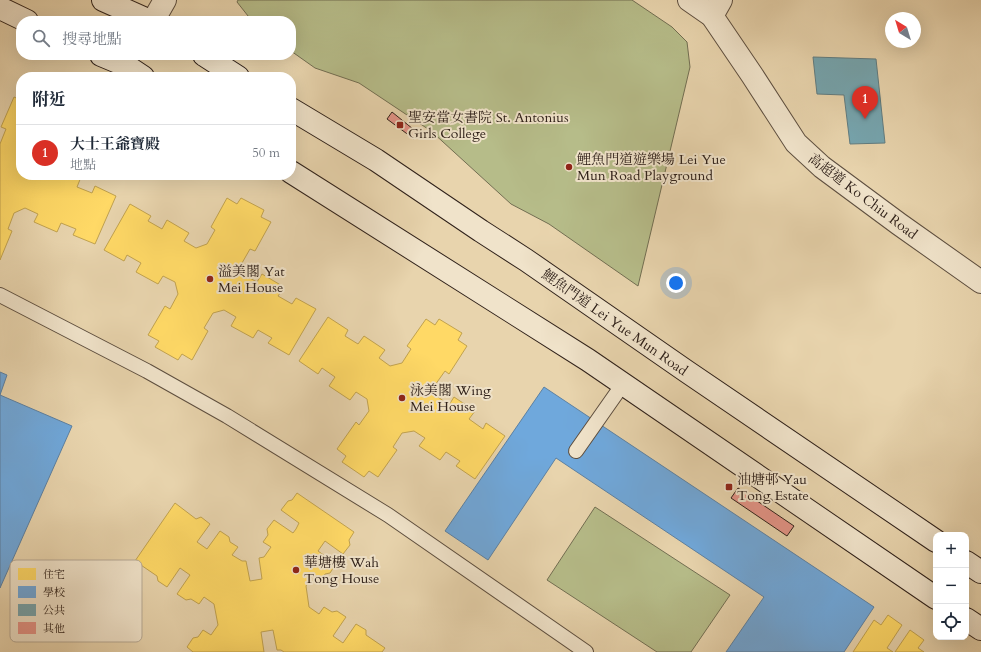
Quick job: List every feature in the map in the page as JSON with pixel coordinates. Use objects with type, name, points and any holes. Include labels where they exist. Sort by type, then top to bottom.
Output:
[{"type":"main road","points":[[103,0],[140,16]]},
{"type":"main road","points":[[155,16],[165,0]]},
{"type":"main road","name":"高超道 Ko Chiu Road","points":[[689,0],[717,8],[752,75],[796,143],[822,167],[981,282]]},
{"type":"main road","points":[[0,8],[17,16]]},
{"type":"main road","points":[[128,60],[139,72]]},
{"type":"main road","points":[[212,60],[230,72]]},
{"type":"main road","name":"鯉魚門道 Lei Yue Mun Road","points":[[296,112],[376,160],[526,260],[933,539]]},
{"type":"main road","points":[[296,175],[588,360],[933,596]]},
{"type":"main road","points":[[969,564],[981,572]]},
{"type":"main road","points":[[969,621],[981,629]]},
{"type":"lane","points":[[0,295],[148,371],[227,416],[388,515],[586,652]]},
{"type":"lane","points":[[576,451],[623,384]]},
{"type":"green space","name":"鯉魚門道遊樂場 Lei Yue Mun Road Playground","points":[[238,0],[632,0],[672,27],[687,42],[690,67],[638,286],[549,224],[511,204],[431,131],[359,83],[315,68],[296,55],[296,16],[248,16],[237,2]]},
{"type":"green space","points":[[595,507],[730,595],[691,652],[657,652],[547,580]]},
{"type":"building: 住宅","points":[[14,97],[16,98],[16,180],[80,180],[77,187],[92,193],[95,186],[116,196],[95,244],[73,235],[76,229],[61,223],[57,232],[34,222],[38,214],[25,208],[14,213],[8,229],[12,231],[0,260],[0,144],[6,129],[1,127]]},
{"type":"building: 住宅","name":"溢美閣 Yat Mei House","points":[[227,198],[237,204],[241,198],[264,210],[261,217],[271,222],[255,251],[250,249],[242,263],[246,276],[257,282],[262,274],[284,287],[278,296],[292,304],[296,298],[316,309],[289,355],[268,343],[272,338],[258,330],[253,338],[231,326],[236,317],[224,310],[213,313],[204,328],[208,331],[192,360],[182,354],[178,360],[155,347],[159,341],[148,335],[165,306],[170,309],[178,294],[175,282],[163,276],[158,284],[136,272],[141,263],[127,255],[124,261],[104,250],[130,204],[151,216],[148,221],[162,229],[167,220],[189,233],[184,241],[196,248],[207,244],[215,230],[211,227]]},
{"type":"building: 住宅","name":"泳美閣 Wing Mei House","points":[[328,317],[348,330],[345,336],[358,344],[364,336],[385,350],[379,358],[390,366],[402,363],[411,349],[407,346],[426,319],[435,325],[439,319],[462,333],[458,340],[467,346],[449,374],[445,371],[435,385],[438,397],[449,405],[454,397],[475,411],[469,419],[483,429],[486,423],[505,436],[475,479],[456,466],[460,461],[446,452],[440,460],[419,446],[425,438],[414,431],[402,433],[393,447],[397,450],[378,477],[369,471],[364,477],[342,462],[346,456],[337,449],[356,422],[359,425],[369,411],[367,399],[356,392],[350,400],[329,386],[335,377],[322,368],[318,374],[299,361]]},
{"type":"building: 住宅","name":"華塘樓 Wah Tong House","points":[[297,493],[354,532],[349,540],[350,545],[343,554],[325,541],[318,551],[336,564],[330,573],[325,574],[320,581],[312,576],[306,586],[309,607],[319,614],[324,607],[332,612],[337,611],[346,617],[333,636],[343,643],[356,624],[366,630],[366,635],[385,648],[382,652],[284,652],[277,650],[273,630],[261,632],[264,652],[193,652],[187,647],[193,638],[198,637],[203,630],[211,635],[218,625],[214,604],[204,597],[199,604],[191,599],[186,600],[177,594],[190,575],[180,568],[167,587],[158,581],[157,576],[142,566],[142,560],[136,560],[175,503],[196,519],[201,517],[210,524],[197,542],[207,549],[220,531],[229,537],[230,542],[238,547],[232,555],[242,561],[246,561],[250,581],[262,579],[259,558],[264,557],[271,547],[263,542],[268,535],[267,529],[274,520],[293,533],[299,523],[281,510],[288,501],[292,500]]},
{"type":"building: 住宅","points":[[888,615],[902,625],[887,648],[893,652],[853,652],[874,620],[881,625]]},
{"type":"building: 住宅","points":[[794,630],[804,637],[808,631],[829,645],[824,652],[797,652],[785,644]]},
{"type":"building: 住宅","points":[[910,630],[924,640],[918,648],[924,652],[895,652]]},
{"type":"building: 學校","points":[[0,372],[7,375],[0,395]]},
{"type":"building: 學校","points":[[544,387],[874,607],[844,652],[726,652],[764,597],[556,458],[488,560],[445,531]]},
{"type":"building: 學校","points":[[0,395],[72,426],[12,560],[10,560],[10,566],[0,588]]},
{"type":"building: 公共","points":[[813,57],[876,59],[885,143],[850,144],[844,95],[817,94]]},
{"type":"building: 其他","points":[[392,112],[418,133],[414,139],[387,119]]},
{"type":"building: 其他","points":[[738,488],[794,526],[787,536],[731,498]]},
{"type":"place","name":"大士王爺寶殿","points":[[865,119]]},
{"type":"place","name":"聖安當女書院 St. Antonius Girls College","points":[[400,125]]},
{"type":"place","name":"鯉魚門道遊樂場 Lei Yue Mun Road Playground","points":[[569,167]]},
{"type":"place","name":"溢美閣 Yat Mei House","points":[[210,279]]},
{"type":"place","name":"泳美閣 Wing Mei House","points":[[402,398]]},
{"type":"place","name":"油塘邨 Yau Tong Estate","points":[[729,487]]},
{"type":"place","name":"華塘樓 Wah Tong House","points":[[296,570]]}]
